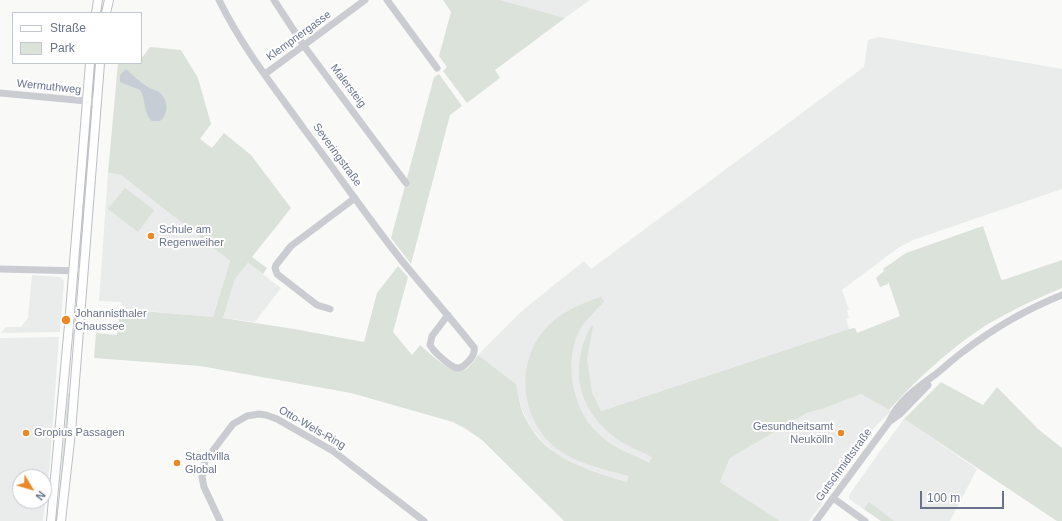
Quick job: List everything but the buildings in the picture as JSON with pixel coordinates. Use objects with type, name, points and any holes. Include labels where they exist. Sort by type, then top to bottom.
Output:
[{"type":"main road","points":[[96,12],[98,0]]},
{"type":"main road","points":[[106,12],[109,0]]},
{"type":"main road","points":[[51,521],[69,335],[90,64]]},
{"type":"main road","points":[[61,521],[71,432],[100,64]]},
{"type":"street","name":"Severingstraße","points":[[219,0],[230,22],[264,74],[404,262],[472,345],[474,349],[473,354],[461,368],[452,366],[438,355],[430,344],[431,338],[448,316]]},
{"type":"street","name":"Malersteig","points":[[274,0],[304,46],[406,183]]},
{"type":"street","name":"Klempnergasse","points":[[264,74],[365,0]]},
{"type":"street","points":[[387,0],[436,68]]},
{"type":"street","name":"Wermuthweg","points":[[0,93],[96,102]]},
{"type":"street","points":[[330,309],[315,303],[277,274],[275,268],[291,246],[355,198]]},
{"type":"street","points":[[0,269],[83,271]]},
{"type":"street","name":"Gutschmidtstraße","points":[[816,521],[889,422],[893,413],[925,381],[935,375],[962,352],[997,328],[1062,295]]},
{"type":"street","name":"Otto-Wels-Ring","points":[[220,521],[204,487],[202,477],[205,461],[233,424],[247,416],[259,414],[281,421],[333,451],[424,521]]},
{"type":"street","points":[[833,498],[866,521]]},
{"type":"shaded area","points":[[500,0],[590,0],[565,18]]},
{"type":"shaded area","points":[[879,37],[1062,69],[1062,189],[913,240],[898,248],[842,290],[849,310],[847,310],[849,318],[846,319],[849,329],[601,411],[654,454],[650,463],[627,482],[578,466],[559,456],[542,441],[530,426],[521,407],[516,384],[478,355],[523,310],[584,261],[591,269],[864,67],[868,40]]},
{"type":"shaded area","points":[[126,69],[143,84],[157,91],[164,97],[166,110],[160,121],[152,121],[149,118],[140,90],[120,82],[120,75]]},
{"type":"shaded area","name":"Schule am Regenweiher","points":[[108,173],[121,175],[230,261],[213,317],[126,309],[120,302],[99,301]]},
{"type":"shaded area","points":[[248,263],[281,288],[255,322],[223,318],[235,279]]},
{"type":"shaded area","points":[[32,275],[60,277],[64,281],[60,332],[1,333],[6,327],[21,327],[28,318]]},
{"type":"shaded area","name":"Gropius Passagen","points":[[59,337],[49,469],[12,469],[12,509],[44,509],[43,521],[0,521],[0,338]]},
{"type":"shaded area","points":[[861,394],[891,411],[875,427],[847,465],[842,477],[835,486],[834,485],[809,521],[780,521],[720,482],[730,458],[807,413],[825,408]]},
{"type":"shaded area","points":[[904,419],[977,469],[950,521],[881,521],[849,499],[849,495]]},
{"type":"green space","points":[[443,0],[500,0],[565,18],[495,70],[500,78],[467,103],[443,71],[447,67],[439,56],[451,12]]},
{"type":"green space","points":[[150,47],[181,50],[198,78],[211,124],[200,139],[212,148],[224,133],[251,155],[291,208],[252,257],[267,268],[263,274],[248,263],[235,279],[223,318],[364,342],[377,293],[398,266],[408,277],[393,332],[412,355],[420,345],[448,367],[460,371],[468,368],[478,355],[516,384],[521,408],[529,425],[539,439],[551,450],[579,466],[627,482],[629,476],[582,462],[564,454],[556,448],[543,435],[534,420],[528,404],[526,370],[531,353],[539,338],[550,324],[581,304],[601,297],[604,301],[582,325],[575,343],[571,372],[578,402],[584,416],[603,438],[619,449],[649,463],[652,457],[621,441],[600,424],[584,398],[580,385],[580,356],[584,341],[591,326],[593,326],[587,359],[592,393],[601,411],[849,329],[855,328],[857,333],[900,316],[888,281],[888,284],[880,287],[876,278],[884,271],[883,269],[906,253],[983,226],[1001,279],[1003,280],[1062,260],[1062,288],[1015,309],[988,324],[962,342],[911,387],[889,410],[861,394],[825,408],[807,413],[730,458],[720,482],[780,521],[564,521],[482,440],[453,422],[351,393],[200,366],[94,358],[96,333],[117,335],[120,309],[213,317],[230,261],[121,175],[108,173],[118,64],[142,64],[142,58]]},
{"type":"green space","points":[[439,74],[462,106],[450,115],[411,264],[391,238],[434,77]]},
{"type":"green space","points":[[89,111],[93,111],[82,261],[78,261]]},
{"type":"green space","points":[[125,188],[154,210],[138,232],[108,209]]},
{"type":"green space","points":[[941,382],[983,405],[997,387],[1038,429],[1062,448],[1062,521],[1057,521],[904,419]]},
{"type":"green space","points":[[68,393],[72,394],[60,495],[59,494]]},
{"type":"green space","points":[[869,502],[894,521],[881,521],[864,509]]},
{"type":"place","name":"Schule am Regenweiher","points":[[151,236]]},
{"type":"place","name":"Johannisthaler Chaussee","points":[[66,320]]},
{"type":"place","name":"Gropius Passagen","points":[[26,433]]},
{"type":"place","name":"Gesundheitsamt Neukölln","points":[[841,433]]},
{"type":"place","name":"Stadtvilla Global","points":[[177,463]]}]
